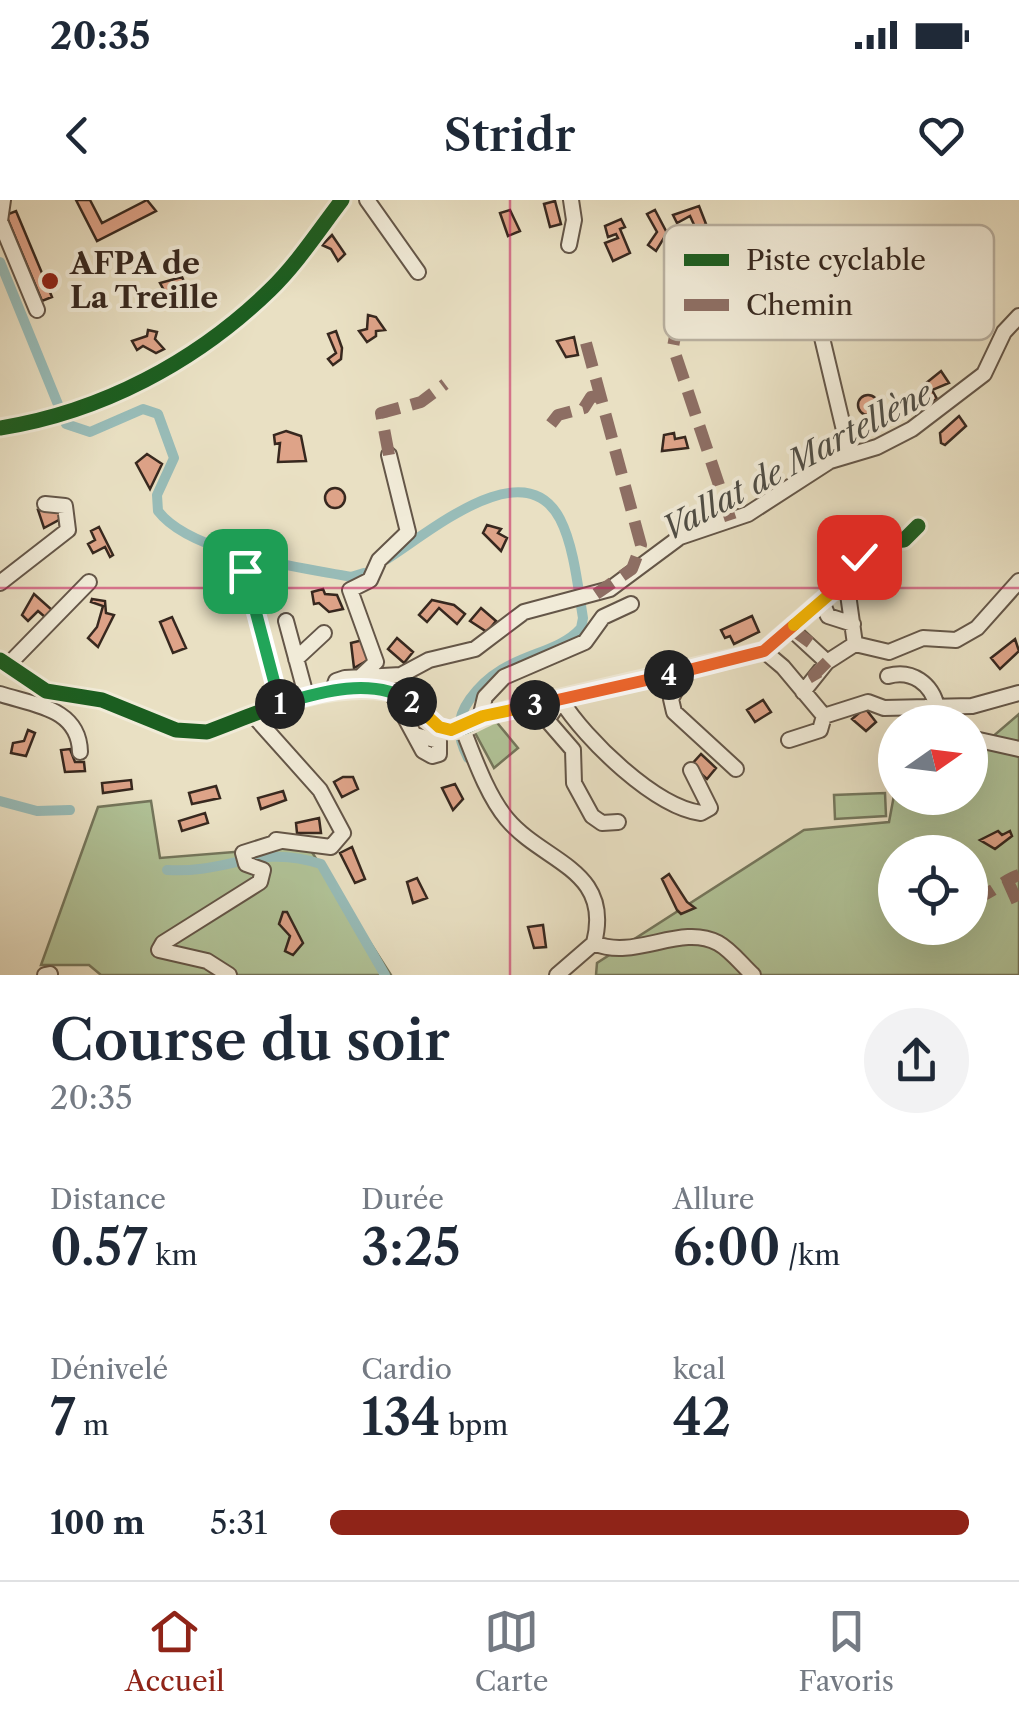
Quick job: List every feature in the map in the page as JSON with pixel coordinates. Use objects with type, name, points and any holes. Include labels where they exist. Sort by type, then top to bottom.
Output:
[{"type":"street","points":[[3,200],[0,221],[36,310]]},
{"type":"street","points":[[0,428],[63,416],[131,389],[224,329],[270,290],[342,200]]},
{"type":"street","points":[[367,200],[418,272]]},
{"type":"street","points":[[568,245],[574,220],[572,200]]},
{"type":"street","points":[[332,690],[336,681],[402,675],[429,660],[475,650],[524,612],[610,589],[680,537],[748,514],[843,455],[877,448],[912,429],[977,380],[1011,322],[1019,316]]},
{"type":"street","points":[[823,340],[847,443],[843,455]]},
{"type":"street","points":[[360,678],[375,665],[376,657],[349,592],[370,580],[377,566],[408,532],[390,456]]},
{"type":"street","points":[[0,582],[68,530],[65,506],[46,504]]},
{"type":"street","points":[[89,582],[4,663],[46,691],[102,700],[176,730],[207,732],[306,695],[332,690],[391,691],[411,701],[439,727],[460,728],[480,718],[764,651],[846,580],[859,557],[881,542],[904,540],[918,526]]},
{"type":"street","points":[[245,571],[280,704]]},
{"type":"street","points":[[846,580],[855,644]]},
{"type":"street","points":[[803,692],[828,662],[855,644],[889,652],[922,638],[956,640],[984,622],[1019,580]]},
{"type":"street","points":[[822,602],[828,616],[853,624]]},
{"type":"street","points":[[480,718],[485,697],[504,677],[585,642],[603,617],[632,604]]},
{"type":"street","points":[[286,621],[306,695]]},
{"type":"street","points":[[790,628],[815,646],[828,662]]},
{"type":"street","points":[[296,660],[324,633]]},
{"type":"street","points":[[764,651],[824,716]]},
{"type":"street","points":[[686,670],[671,699],[674,712],[736,768]]},
{"type":"street","points":[[888,676],[917,678],[932,690],[932,705]]},
{"type":"street","points":[[391,691],[415,735]]},
{"type":"street","points":[[976,705],[1019,693]]},
{"type":"street","points":[[0,694],[68,718],[78,732],[80,752]]},
{"type":"street","points":[[561,700],[607,757],[664,800],[701,813],[710,808],[709,799],[691,770]]},
{"type":"street","points":[[561,700],[547,720],[573,750],[574,783],[592,816],[602,824],[618,822]]},
{"type":"street","points":[[824,716],[868,702],[878,706]]},
{"type":"street","points":[[228,975],[207,961],[159,950],[163,943],[260,882],[263,870],[244,858],[249,848],[276,840],[332,847],[343,833],[320,790],[253,715]]},
{"type":"street","points":[[789,740],[820,730],[824,716]]},
{"type":"street","points":[[460,728],[506,818],[588,886],[597,903],[594,943],[557,975]]},
{"type":"street","points":[[988,742],[1019,749]]},
{"type":"street","points":[[594,943],[645,948],[698,935],[720,944],[753,975]]},
{"type":"green space","points":[[1019,714],[1019,975],[596,975],[597,963],[804,830],[889,822],[890,815],[988,815],[988,741]]},
{"type":"green space","points":[[494,719],[518,748],[494,768],[473,729]]},
{"type":"green space","points":[[878,793],[878,815],[886,816],[835,819],[834,795]]},
{"type":"green space","points":[[151,801],[160,858],[308,846],[391,975],[101,975],[89,965],[41,965],[98,807]]},
{"type":"building","points":[[76,200],[90,200],[102,223],[147,200],[156,211],[97,241]]},
{"type":"building","points":[[555,201],[561,224],[550,227],[544,204]]},
{"type":"building","points":[[699,206],[706,224],[694,225],[690,216],[677,223],[673,215]]},
{"type":"building","points":[[510,210],[520,231],[508,236],[500,213]]},
{"type":"building","points":[[655,210],[664,227],[664,238],[656,251],[648,245],[657,232],[647,214]]},
{"type":"building","points":[[16,211],[52,297],[42,301],[6,215]]},
{"type":"building","points":[[621,219],[625,227],[620,229],[630,253],[613,261],[605,243],[618,238],[616,234],[608,237],[605,226]]},
{"type":"building","points":[[332,235],[345,254],[338,261],[331,249],[322,245]]},
{"type":"building","points":[[182,277],[187,288],[166,294],[160,283]]},
{"type":"building","points":[[368,315],[376,317],[385,330],[376,331],[376,336],[367,342],[359,331],[367,329]]},
{"type":"building","points":[[148,330],[157,332],[155,339],[164,349],[156,353],[143,346],[137,350],[132,341],[147,336]]},
{"type":"building","points":[[336,331],[342,348],[341,359],[333,365],[328,359],[336,353],[328,334]]},
{"type":"building","points":[[574,337],[578,355],[566,357],[557,341]]},
{"type":"building","points":[[941,371],[949,383],[932,390],[937,399],[931,402],[925,384]]},
{"type":"building","points":[[868,395],[878,405],[868,415],[858,405]]},
{"type":"building","points":[[959,416],[966,426],[945,445],[941,443],[940,433]]},
{"type":"building","points":[[286,431],[301,436],[306,461],[278,462],[280,443],[275,444],[274,435]]},
{"type":"building","points":[[674,433],[675,439],[685,437],[688,448],[662,451],[664,435]]},
{"type":"building","points":[[147,454],[162,464],[150,489],[136,463]]},
{"type":"building","points":[[335,488],[345,498],[335,508],[325,498]]},
{"type":"building","points":[[59,509],[66,526],[60,526],[59,520],[44,528],[38,510]]},
{"type":"building","points":[[867,523],[875,533],[853,554],[856,549],[848,539]]},
{"type":"building","points":[[487,525],[501,529],[498,533],[507,538],[501,551],[483,533]]},
{"type":"building","points":[[99,527],[113,555],[110,557],[105,547],[93,553],[88,544],[95,540],[91,531]]},
{"type":"building","points":[[861,558],[878,580],[866,589],[852,571]]},
{"type":"building","points":[[323,589],[325,594],[337,595],[343,609],[329,612],[319,603],[314,604],[312,592]]},
{"type":"building","points":[[34,594],[52,610],[45,617],[38,611],[28,621],[22,615]]},
{"type":"building","points":[[432,600],[454,605],[465,614],[457,624],[439,608],[427,622],[419,615]]},
{"type":"building","points":[[105,601],[106,613],[114,615],[98,647],[88,638],[97,627],[103,606],[91,602]]},
{"type":"building","points":[[481,608],[496,621],[487,632],[470,621]]},
{"type":"building","points":[[752,616],[759,632],[734,644],[730,636],[725,638],[721,630]]},
{"type":"building","points":[[172,617],[186,648],[173,653],[160,622]]},
{"type":"building","points":[[397,638],[413,652],[404,663],[388,649]]},
{"type":"building","points":[[1015,639],[1019,651],[1000,669],[991,658]]},
{"type":"building","points":[[363,640],[368,660],[354,668],[351,643]]},
{"type":"building","points":[[763,700],[771,712],[755,722],[747,710]]},
{"type":"building","points":[[865,708],[876,722],[866,731],[852,719]]},
{"type":"building","points":[[28,730],[35,733],[26,756],[11,753],[13,743],[24,741]]},
{"type":"building","points":[[70,749],[75,762],[84,762],[85,771],[65,772],[61,750]]},
{"type":"building","points":[[701,754],[716,768],[707,779],[691,765]]},
{"type":"building","points":[[353,777],[358,789],[342,797],[334,782]]},
{"type":"building","points":[[131,780],[132,789],[103,793],[102,783]]},
{"type":"building","points":[[455,784],[463,799],[453,810],[442,788]]},
{"type":"building","points":[[216,786],[220,798],[192,804],[189,793]]},
{"type":"building","points":[[283,791],[286,800],[261,809],[258,798]]},
{"type":"building","points":[[205,813],[208,823],[182,831],[179,821]]},
{"type":"building","points":[[319,818],[321,833],[297,833],[296,823]]},
{"type":"building","points":[[1010,831],[1012,836],[995,849],[988,845],[988,836]]},
{"type":"building","points":[[352,847],[365,879],[355,883],[340,853]]},
{"type":"building","points":[[669,874],[695,908],[681,914],[677,910],[662,879]]},
{"type":"building","points":[[417,878],[427,898],[413,903],[407,882]]},
{"type":"building","points":[[283,912],[287,912],[303,943],[293,955],[285,951],[290,936],[279,924]]},
{"type":"building","points":[[543,925],[546,947],[534,948],[528,927]]},
{"type":"waterway","points":[[0,262],[66,424],[90,432],[143,409],[158,414],[174,458],[157,495],[158,511],[174,526],[195,538],[247,556],[351,577],[364,573]]},
{"type":"waterway","points":[[387,559],[451,517],[501,494],[524,492],[544,500],[565,530],[577,581],[581,628],[570,638],[513,664],[483,683],[460,721],[468,758]]},
{"type":"waterway","name":"Vallat de Martellène","points":[[634,580],[659,561]]},
{"type":"waterway","name":"Vallat de Martellène","points":[[482,651],[500,639]]},
{"type":"waterway","points":[[0,801],[37,811],[70,810]]},
{"type":"waterway","points":[[167,870],[279,857],[321,864],[385,975]]},
{"type":"marked path","points":[[674,340],[673,347],[731,521]]},
{"type":"marked path","points":[[586,343],[641,545],[632,569],[596,594]]},
{"type":"marked path","points":[[389,455],[381,413],[421,402],[445,384]]},
{"type":"marked path","points":[[551,424],[558,415],[584,408],[591,397],[600,396]]},
{"type":"marked path","points":[[790,628],[815,646]]},
{"type":"marked path","points":[[817,680],[814,675],[827,662]]},
{"type":"marked path","points":[[988,892],[1019,875]]},
{"type":"marked path","points":[[1007,879],[1019,906]]},
{"type":"cycle path","points":[[0,428],[74,410],[110,396],[211,340],[280,280],[342,200]]},
{"type":"cycle path","points":[[0,660],[46,691],[102,700],[176,730],[207,732],[294,700],[361,690],[395,693],[434,724],[455,730],[492,714],[764,651],[846,580],[859,557],[881,542],[904,540],[918,526]]},
{"type":"place","name":"AFPA de La Treille","points":[[50,281]]},
{"type":"route","points":[[245,571],[280,704],[332,690],[391,691],[411,701],[439,727],[451,730],[492,714],[764,651],[846,580],[859,557]]}]
